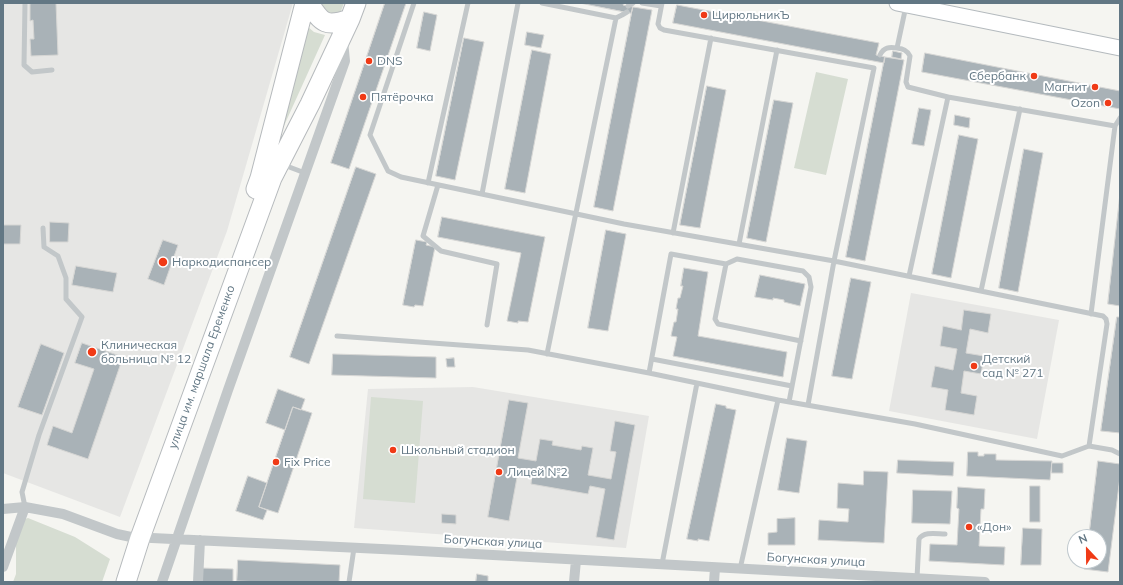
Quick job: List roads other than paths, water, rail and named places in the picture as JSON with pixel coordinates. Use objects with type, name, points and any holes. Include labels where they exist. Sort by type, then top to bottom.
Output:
[{"type":"highway","name":"улица им. маршала Еременко","points":[[126,582],[135,537],[260,178],[305,3]]},
{"type":"highway","points":[[310,3],[317,15],[326,22],[336,23],[349,19]]},
{"type":"highway","name":"улица им. маршала Еременко","points":[[115,582],[135,537],[269,185],[310,104],[349,19]]},
{"type":"street","points":[[902,4],[947,8],[1120,48]]},
{"type":"street","points":[[162,582],[345,61],[349,19]]},
{"type":"street","name":"Богунская улица","points":[[3,509],[25,507],[63,514],[117,534],[135,537],[985,582]]},
{"type":"street","points":[[3,567],[25,507]]},
{"type":"street","points":[[198,582],[200,540]]},
{"type":"street","points":[[574,582],[576,560]]},
{"type":"street","points":[[714,582],[716,568]]},
{"type":"lane","points":[[25,3],[24,65],[32,72],[52,70]]},
{"type":"lane","points":[[414,3],[370,135],[388,171],[401,177],[576,214],[673,233],[834,261],[1103,316],[1106,319],[1107,324],[1089,446]]},
{"type":"lane","points":[[428,183],[468,3]]},
{"type":"lane","points":[[482,194],[518,3]]},
{"type":"lane","points":[[542,3],[616,18],[626,12]]},
{"type":"lane","points":[[642,3],[661,4],[658,24],[660,28],[664,30],[874,68]]},
{"type":"lane","points":[[897,48],[902,4]]},
{"type":"lane","points":[[547,354],[616,18]]},
{"type":"lane","points":[[673,233],[711,38]]},
{"type":"lane","points":[[880,55],[888,47],[897,48],[908,52],[910,56],[906,82],[908,87],[948,97],[1115,126]]},
{"type":"lane","points":[[739,244],[777,50]]},
{"type":"lane","points":[[808,405],[834,261],[874,68],[877,62]]},
{"type":"lane","points":[[909,276],[948,97]]},
{"type":"lane","points":[[981,291],[1020,109]]},
{"type":"lane","points":[[1091,314],[1115,126],[1120,118]]},
{"type":"lane","points":[[279,163],[305,173]]},
{"type":"lane","points":[[438,185],[423,236],[442,251],[497,264],[487,325]]},
{"type":"lane","points":[[25,507],[22,492],[40,435],[82,317],[66,299],[66,278],[58,256],[44,247],[43,228]]},
{"type":"lane","points":[[649,373],[671,254],[726,264],[737,259],[803,271],[809,277],[811,287],[789,402]]},
{"type":"lane","points":[[726,264],[715,319],[718,324],[801,341]]},
{"type":"lane","points":[[337,336],[528,350],[778,400],[915,424],[1062,456],[1089,446],[1112,450],[1120,454]]},
{"type":"lane","points":[[652,359],[792,386]]},
{"type":"lane","points":[[662,564],[698,383]]},
{"type":"lane","points":[[740,569],[778,400]]},
{"type":"lane","points":[[917,578],[919,539],[921,536],[926,534],[945,534]]},
{"type":"lane","points":[[348,582],[354,548]]},
{"type":"place","name":"ЦирюльникЪ","points":[[704,15]]},
{"type":"place","name":"DNS","points":[[369,61]]},
{"type":"place","name":"Сбербанк","points":[[1034,76]]},
{"type":"place","name":"Магнит","points":[[1095,87]]},
{"type":"place","name":"Пятёрочка","points":[[363,97]]},
{"type":"place","name":"Ozon","points":[[1108,103]]},
{"type":"place","name":"Наркодиспансер","points":[[163,262]]},
{"type":"place","name":"Клиническая больница № 12","points":[[92,352]]},
{"type":"place","name":"Детский сад № 271","points":[[974,366]]},
{"type":"place","name":"Школьный стадион","points":[[393,450]]},
{"type":"place","name":"Fix Price","points":[[276,462]]},
{"type":"place","name":"Лицей №2","points":[[499,472]]},
{"type":"place","name":"«Дон»","points":[[969,527]]}]
